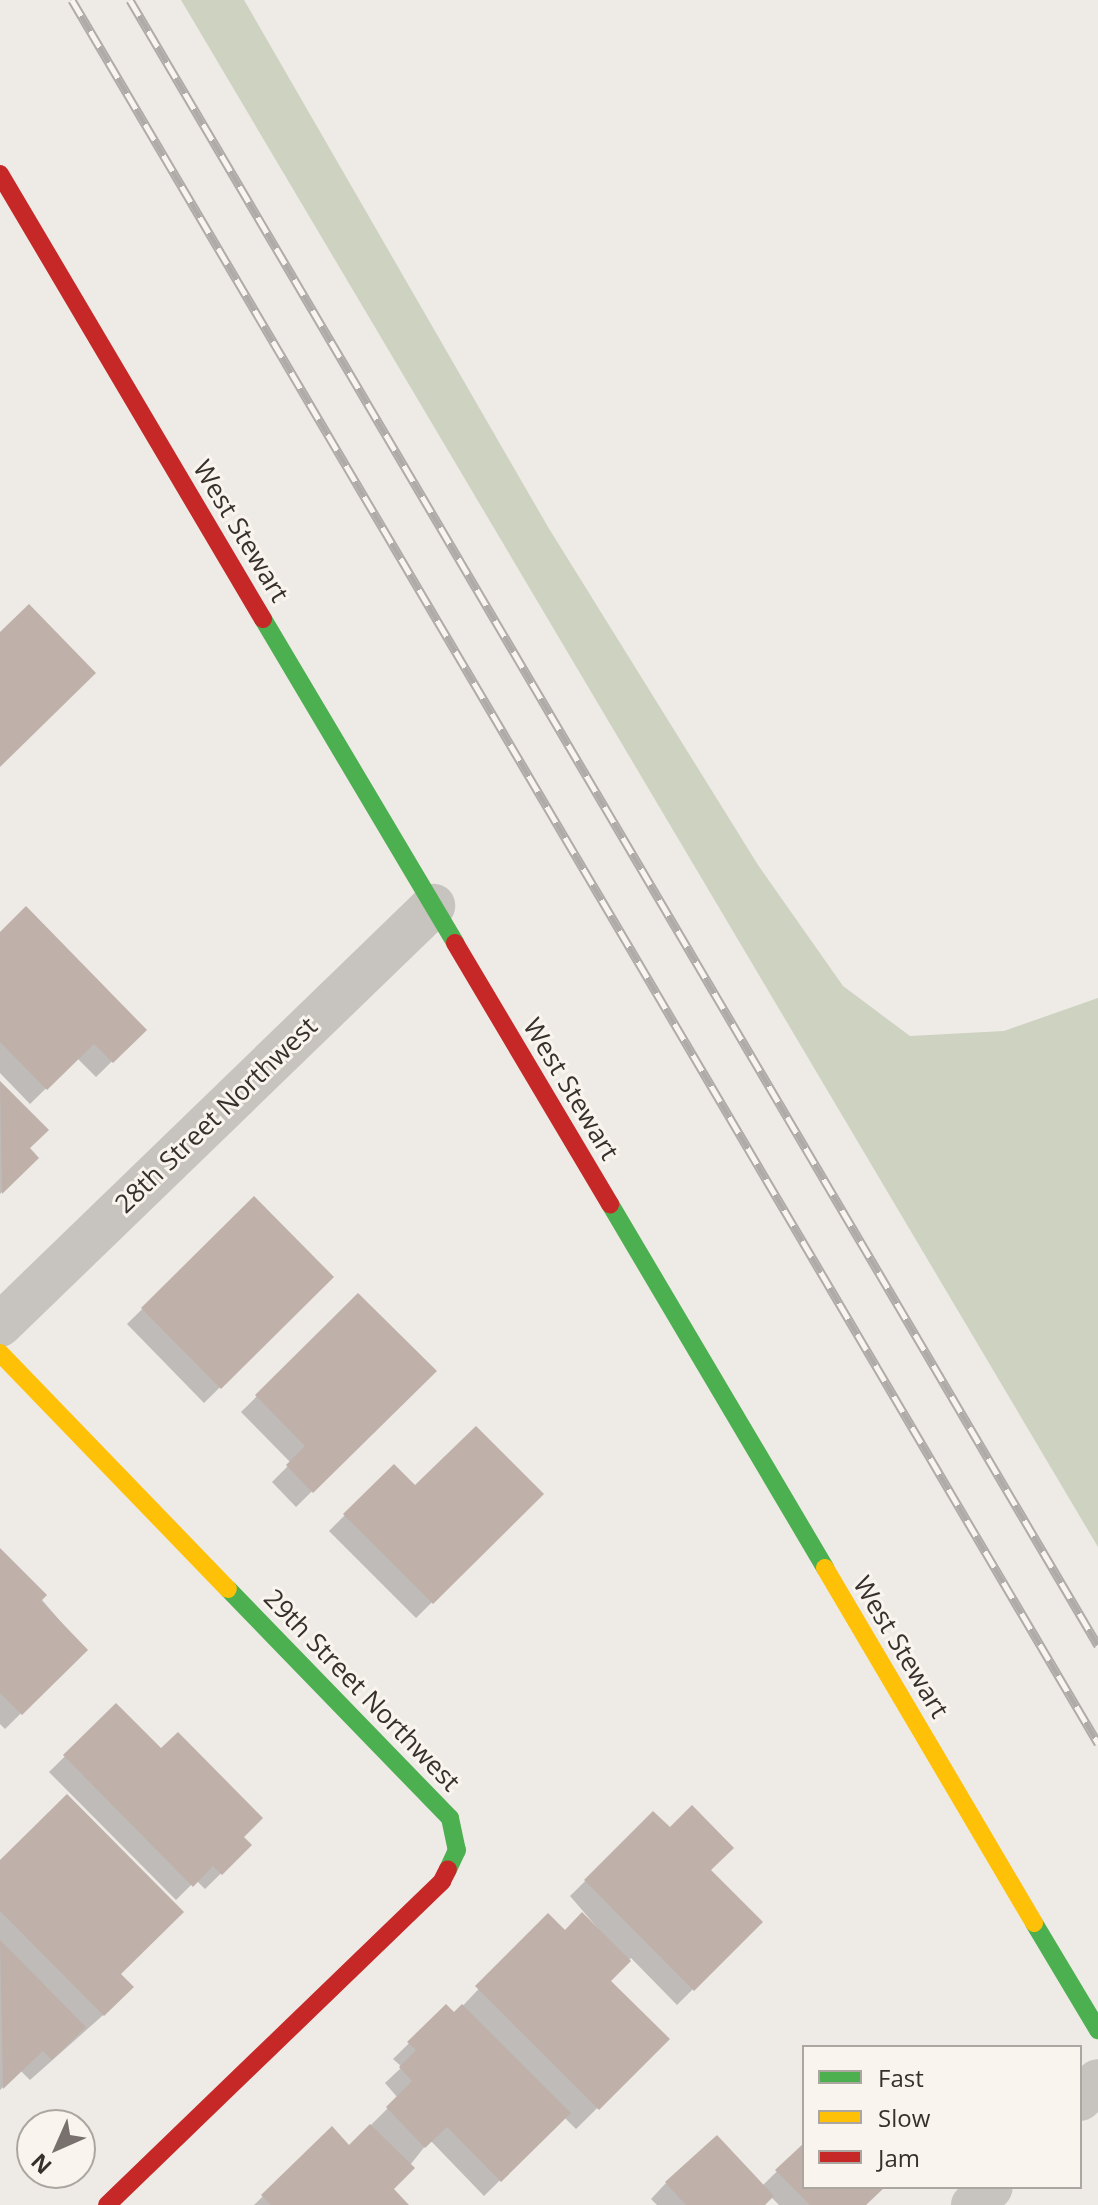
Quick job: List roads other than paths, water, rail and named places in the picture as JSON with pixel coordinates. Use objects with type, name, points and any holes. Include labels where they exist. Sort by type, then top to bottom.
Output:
[{"type":"street","name":"West Stewart","points":[[0,174],[1098,2030]]},
{"type":"street","name":"28th Street Northwest","points":[[0,1325],[433,906]]},
{"type":"street","name":"29th Street Northwest","points":[[0,1353],[450,1818],[457,1850],[442,1881],[107,2205]]},
{"type":"street","points":[[1082,2097],[1098,2081]]},
{"type":"street","points":[[973,2205],[989,2189]]},
{"type":"railway","points":[[72,0],[1098,1743]]},
{"type":"railway","points":[[130,0],[1098,1645]]}]
